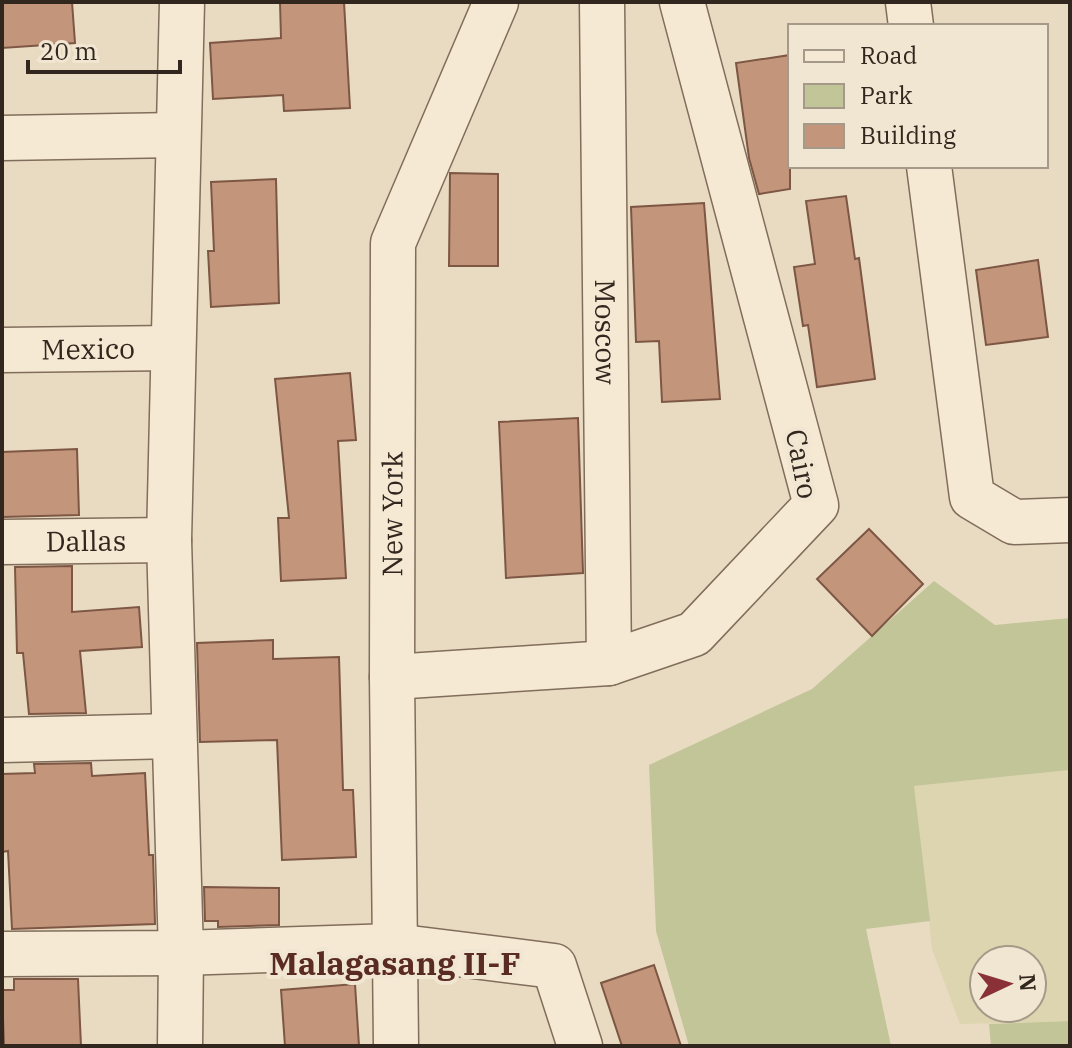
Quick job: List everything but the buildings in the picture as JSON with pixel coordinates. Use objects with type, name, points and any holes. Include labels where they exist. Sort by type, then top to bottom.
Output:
[{"type":"street","points":[[180,1046],[181,953],[169,540],[182,2]]},
{"type":"street","name":"New York","points":[[396,1046],[392,677],[393,243],[496,2]]},
{"type":"street","name":"Moscow","points":[[602,2],[609,663]]},
{"type":"street","name":"Cairo","points":[[392,677],[609,663],[694,634],[816,505],[682,2]]},
{"type":"street","points":[[908,2],[911,24]]},
{"type":"street","points":[[2,138],[177,135]]},
{"type":"street","points":[[929,168],[972,497],[1014,522],[1070,520]]},
{"type":"street","name":"Mexico","points":[[2,350],[173,348]]},
{"type":"street","name":"Dallas","points":[[2,542],[169,540]]},
{"type":"street","points":[[2,740],[174,736]]},
{"type":"street","points":[[2,954],[181,953],[394,946],[554,966],[580,1046]]},
{"type":"shaded area","points":[[1070,770],[1070,1021],[1048,1022],[1048,944],[968,944],[968,1024],[960,1024],[932,949],[914,786]]},
{"type":"green space","points":[[934,581],[995,625],[1070,618],[1070,770],[914,786],[930,921],[866,929],[891,1046],[689,1046],[656,931],[649,765],[812,689]]},
{"type":"green space","points":[[1070,1021],[1070,1046],[991,1046],[989,1024]]},
{"type":"district","name":"Malagasang II-F","points":[[395,964]]}]
